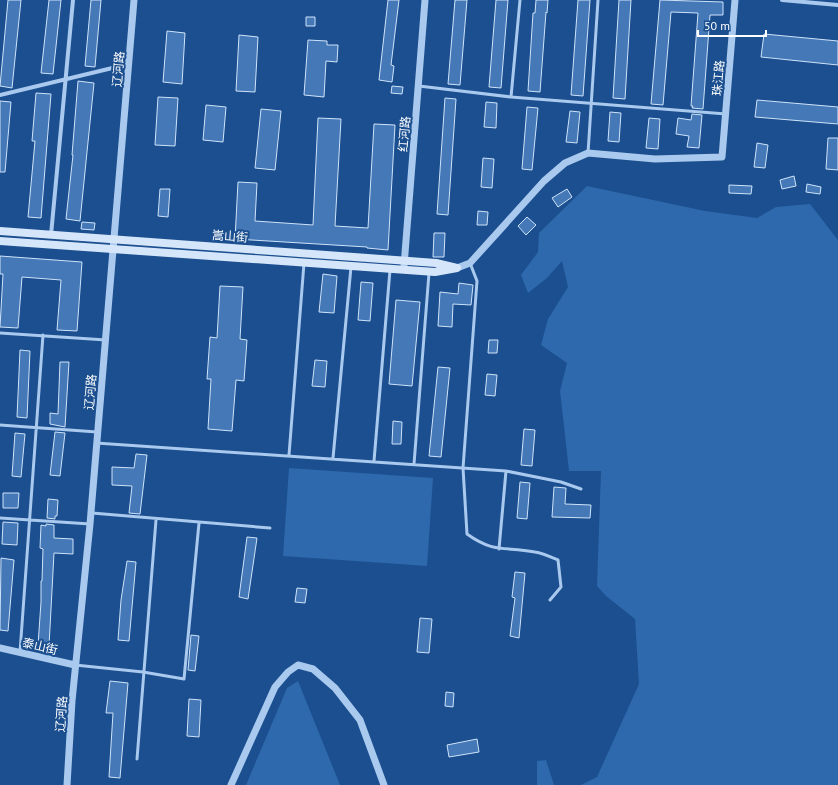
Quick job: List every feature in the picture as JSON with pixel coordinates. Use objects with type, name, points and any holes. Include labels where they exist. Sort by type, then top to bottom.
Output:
[{"type":"main road","name":"嵩山街","points":[[0,231],[436,263],[457,268]]},
{"type":"main road","name":"嵩山街","points":[[0,241],[429,272],[457,268]]},
{"type":"street","points":[[51,235],[73,0]]},
{"type":"street","name":"辽河路","points":[[67,785],[75,665],[90,524],[134,0]]},
{"type":"street","name":"红河路","points":[[404,270],[426,0]]},
{"type":"street","name":"珠江路","points":[[588,153],[655,159],[722,158],[735,0]]},
{"type":"street","points":[[782,0],[823,2],[838,5]]},
{"type":"street","points":[[0,95],[129,64]]},
{"type":"street","points":[[470,263],[544,181],[565,163],[588,153]]},
{"type":"street","name":"嵩山街","points":[[457,268],[470,263]]},
{"type":"street","name":"泰山街","points":[[0,648],[75,665]]},
{"type":"street","points":[[231,785],[275,687],[288,672],[298,666],[313,669],[335,688],[360,720],[384,785]]},
{"type":"lane","points":[[511,97],[520,0]]},
{"type":"lane","points":[[588,153],[598,0]]},
{"type":"lane","points":[[419,86],[511,97],[726,114]]},
{"type":"lane","points":[[289,455],[304,263]]},
{"type":"lane","points":[[470,263],[477,281],[463,468],[467,534],[480,543],[499,549],[535,552],[558,560],[561,586],[550,600]]},
{"type":"lane","points":[[333,458],[351,266]]},
{"type":"lane","points":[[374,462],[390,269]]},
{"type":"lane","points":[[414,464],[429,272]]},
{"type":"lane","points":[[0,332],[106,340]]},
{"type":"lane","points":[[20,652],[31,520],[43,335]]},
{"type":"lane","points":[[0,425],[97,432]]},
{"type":"lane","points":[[96,443],[506,471],[561,482],[581,488]]},
{"type":"lane","points":[[499,549],[506,471]]},
{"type":"lane","points":[[90,513],[156,520],[270,528]]},
{"type":"lane","points":[[0,518],[90,524]]},
{"type":"lane","points":[[137,759],[156,520]]},
{"type":"lane","points":[[75,665],[143,672],[184,679],[199,523]]},
{"type":"shaded area","points":[[587,186],[705,211],[757,218],[776,207],[810,204],[838,240],[838,785],[581,785],[597,777],[639,684],[635,619],[606,596],[597,586],[601,471],[569,471],[560,391],[567,363],[541,345],[548,319],[568,287],[562,261],[547,278],[528,293],[521,275],[538,252],[539,233]]},
{"type":"shaded area","points":[[289,468],[433,478],[427,566],[283,556]]},
{"type":"shaded area","points":[[298,681],[340,785],[246,785],[287,688]]},
{"type":"shaded area","points":[[546,760],[554,785],[537,785],[537,761]]},
{"type":"building","points":[[8,0],[21,0],[12,88],[0,86]]},
{"type":"building","points":[[49,0],[61,0],[53,74],[41,73]]},
{"type":"building","points":[[91,0],[101,0],[95,67],[85,66]]},
{"type":"building","points":[[388,0],[399,0],[391,65],[394,66],[392,82],[379,80]]},
{"type":"building","points":[[455,0],[467,0],[460,85],[448,84]]},
{"type":"building","points":[[496,0],[508,0],[501,88],[489,87]]},
{"type":"building","points":[[536,0],[548,0],[540,92],[528,91],[533,13],[535,13]]},
{"type":"building","points":[[578,0],[590,0],[583,96],[571,95]]},
{"type":"building","points":[[619,0],[631,0],[625,99],[613,98]]},
{"type":"building","points":[[660,0],[723,2],[723,15],[710,15],[703,109],[692,108],[693,106],[691,106],[698,13],[671,12],[663,105],[651,104]]},
{"type":"building","points":[[306,17],[315,17],[315,26],[306,26]]},
{"type":"building","points":[[167,31],[185,33],[182,84],[163,82]]},
{"type":"building","points":[[764,34],[838,41],[838,65],[761,57]]},
{"type":"building","points":[[239,35],[258,37],[255,92],[236,91]]},
{"type":"building","points":[[308,40],[327,41],[327,45],[338,45],[337,62],[326,61],[324,97],[304,95]]},
{"type":"building","points":[[78,81],[94,83],[80,221],[66,219],[73,155]]},
{"type":"building","points":[[392,86],[403,87],[402,94],[391,93]]},
{"type":"building","points":[[36,93],[51,94],[41,218],[28,217],[35,141],[32,141]]},
{"type":"building","points":[[158,97],[178,98],[175,146],[155,145]]},
{"type":"building","points":[[445,98],[456,99],[448,215],[437,214]]},
{"type":"building","points":[[757,100],[838,107],[838,124],[755,117]]},
{"type":"building","points":[[0,101],[11,102],[5,172],[0,172]]},
{"type":"building","points":[[486,102],[497,103],[496,128],[484,127]]},
{"type":"building","points":[[206,105],[226,107],[223,142],[203,140]]},
{"type":"building","points":[[527,107],[538,108],[532,170],[522,169]]},
{"type":"building","points":[[261,109],[281,111],[275,170],[255,168]]},
{"type":"building","points":[[570,111],[580,112],[577,143],[566,142]]},
{"type":"building","points":[[610,112],[621,113],[619,142],[608,141]]},
{"type":"building","points":[[692,114],[702,115],[699,148],[687,147],[689,136],[676,134],[678,118],[691,120]]},
{"type":"building","points":[[318,118],[341,119],[335,226],[368,228],[374,124],[395,125],[388,250],[367,247],[235,239],[238,182],[257,183],[255,221],[313,225]]},
{"type":"building","points":[[649,118],[660,119],[658,149],[646,148]]},
{"type":"building","points":[[828,138],[838,138],[838,170],[826,169]]},
{"type":"building","points":[[757,143],[768,145],[765,168],[754,167]]},
{"type":"building","points":[[483,158],[494,159],[492,188],[481,187]]},
{"type":"building","points":[[794,176],[796,186],[782,189],[780,180]]},
{"type":"building","points":[[807,184],[821,187],[820,194],[806,192]]},
{"type":"building","points":[[729,185],[752,186],[751,194],[729,193]]},
{"type":"building","points":[[160,189],[170,189],[168,217],[158,216]]},
{"type":"building","points":[[567,189],[572,197],[558,207],[552,198]]},
{"type":"building","points":[[478,211],[488,212],[487,225],[477,225]]},
{"type":"building","points":[[527,217],[536,225],[526,235],[518,226]]},
{"type":"building","points":[[82,222],[95,223],[94,230],[81,229]]},
{"type":"building","points":[[434,233],[445,233],[444,257],[433,257]]},
{"type":"building","points":[[0,256],[82,262],[77,331],[57,330],[61,280],[22,277],[18,328],[0,327],[3,274],[0,274]]},
{"type":"building","points":[[323,274],[337,276],[334,313],[319,312]]},
{"type":"building","points":[[361,282],[373,283],[370,321],[358,320]]},
{"type":"building","points":[[459,283],[473,285],[471,305],[453,304],[452,327],[438,326],[440,292],[458,294]]},
{"type":"building","points":[[220,286],[243,287],[240,339],[247,340],[244,381],[236,380],[232,431],[208,429],[211,379],[207,379],[210,337],[217,338]]},
{"type":"building","points":[[396,300],[420,302],[412,386],[389,384]]},
{"type":"building","points":[[489,340],[498,340],[497,353],[488,353]]},
{"type":"building","points":[[20,350],[30,351],[27,418],[17,417]]},
{"type":"building","points":[[315,360],[327,361],[325,387],[312,386]]},
{"type":"building","points":[[60,362],[69,362],[65,427],[50,424],[50,413],[58,414]]},
{"type":"building","points":[[438,367],[450,368],[441,457],[429,456]]},
{"type":"building","points":[[487,374],[497,375],[495,396],[485,395]]},
{"type":"building","points":[[393,421],[402,422],[401,444],[392,444]]},
{"type":"building","points":[[524,429],[535,430],[532,466],[521,465]]},
{"type":"building","points":[[55,432],[65,433],[60,476],[50,475]]},
{"type":"building","points":[[15,433],[25,434],[21,477],[12,476]]},
{"type":"building","points":[[136,454],[147,455],[140,514],[129,513],[132,486],[112,485],[112,467],[134,468]]},
{"type":"building","points":[[520,482],[530,483],[527,519],[517,518]]},
{"type":"building","points":[[554,487],[566,488],[565,504],[591,505],[590,518],[552,517]]},
{"type":"building","points":[[3,493],[19,493],[18,508],[3,508]]},
{"type":"building","points":[[48,499],[58,500],[57,516],[55,516],[55,519],[47,518]]},
{"type":"building","points":[[3,522],[18,523],[17,545],[2,544]]},
{"type":"building","points":[[46,524],[54,525],[54,538],[73,539],[73,554],[54,553],[49,646],[38,645],[43,549],[40,548],[41,525],[46,526]]},
{"type":"building","points":[[247,537],[257,538],[248,599],[239,597]]},
{"type":"building","points":[[1,558],[14,560],[8,631],[0,630]]},
{"type":"building","points":[[127,561],[136,562],[129,641],[118,640],[121,600]]},
{"type":"building","points":[[515,572],[525,573],[519,638],[510,636],[515,598],[512,597]]},
{"type":"building","points":[[297,588],[307,589],[305,603],[295,602]]},
{"type":"building","points":[[420,618],[432,619],[429,653],[417,652]]},
{"type":"building","points":[[191,635],[199,636],[195,671],[188,670]]},
{"type":"building","points":[[110,681],[128,683],[120,778],[109,777],[113,713],[106,713]]},
{"type":"building","points":[[446,692],[454,693],[453,707],[445,706]]},
{"type":"building","points":[[189,699],[201,700],[199,737],[187,736]]},
{"type":"building","points":[[477,739],[479,752],[449,757],[447,745]]}]
